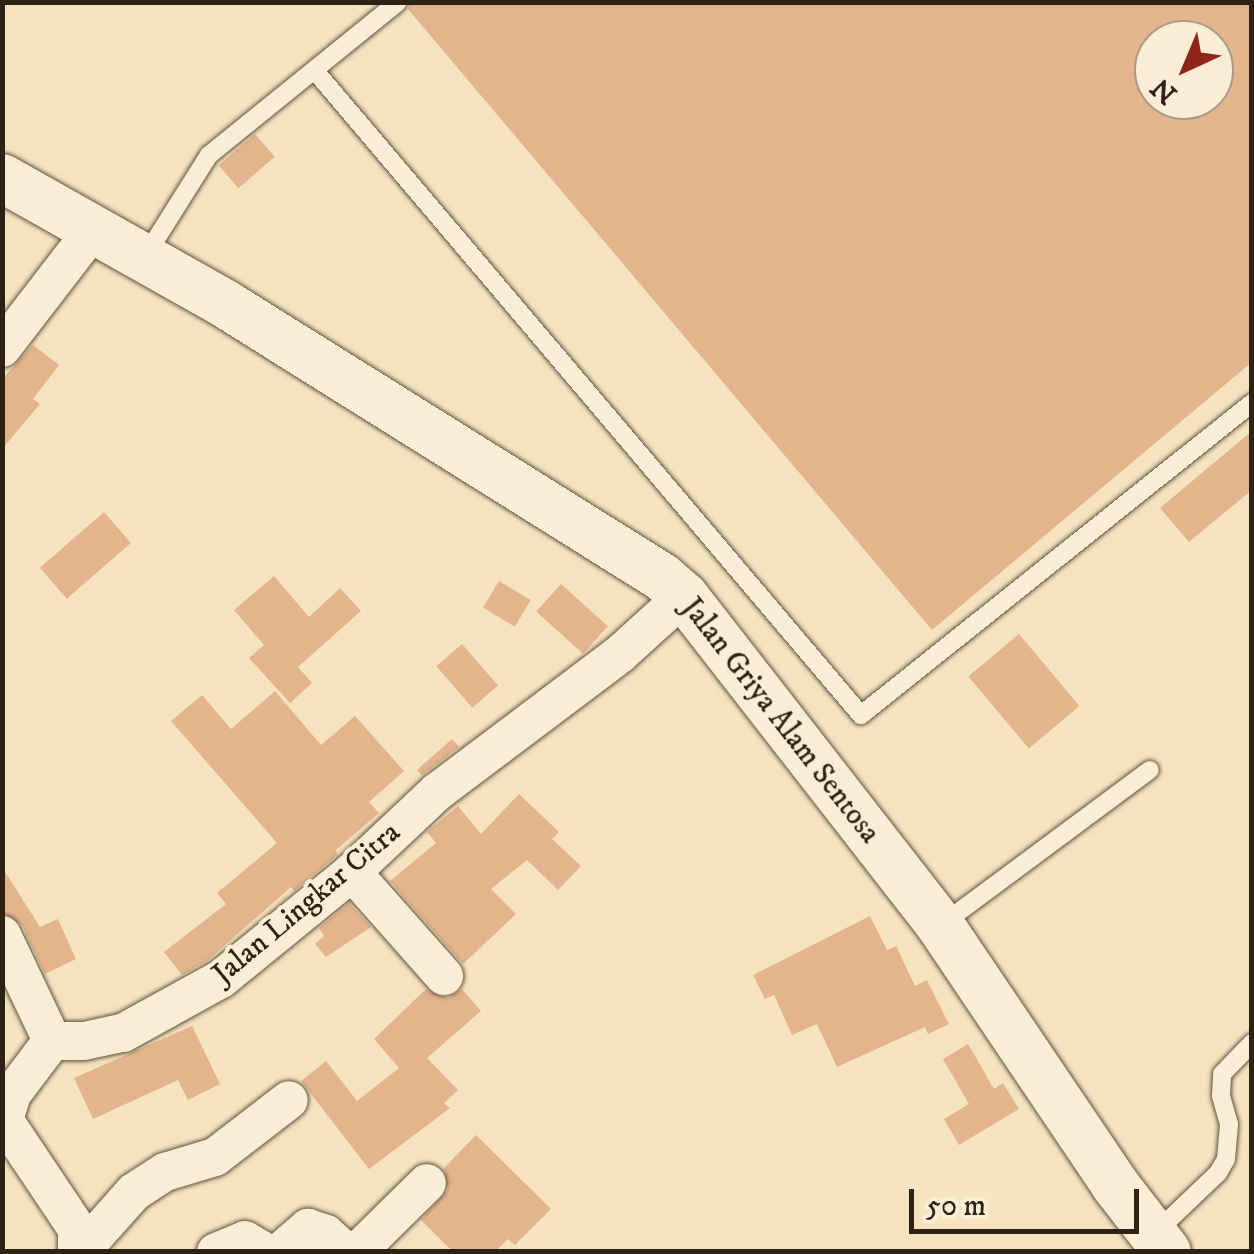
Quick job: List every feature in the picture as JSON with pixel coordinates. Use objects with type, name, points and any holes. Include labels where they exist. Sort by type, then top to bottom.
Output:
[{"type":"street","name":"Jalan Griya Alam Sentosa","points":[[3,179],[227,305],[662,577],[684,596],[940,925],[1116,1186],[1160,1243]]},
{"type":"street","points":[[2,348],[92,231]]},
{"type":"street","name":"Jalan Lingkar Citra","points":[[52,1041],[84,1041],[123,1033],[197,996],[282,932],[437,792],[620,654],[684,596]]},
{"type":"street","points":[[352,872],[444,976]]},
{"type":"street","points":[[2,935],[52,1041],[12,1094],[4,1120],[95,1245],[134,1192],[165,1172],[215,1157],[289,1100]]},
{"type":"street","points":[[357,1252],[427,1182]]},
{"type":"street","points":[[280,1252],[308,1228],[316,1228],[346,1252]]},
{"type":"street","points":[[216,1252],[244,1240],[265,1252]]},
{"type":"lane","points":[[143,260],[210,155],[398,2]]},
{"type":"lane","points":[[316,72],[861,716],[1252,402]]},
{"type":"lane","points":[[940,925],[1150,770]]},
{"type":"lane","points":[[1160,1243],[1226,1159],[1229,1124],[1221,1096],[1222,1074],[1252,1042]]},
{"type":"building","points":[[410,2],[1252,2],[1252,362],[932,630],[408,9]]},
{"type":"building","points":[[255,134],[275,157],[238,188],[219,165]]},
{"type":"building","points":[[33,345],[59,365],[33,399],[40,404],[2,449],[2,379]]},
{"type":"building","points":[[1252,431],[1252,490],[1189,542],[1160,508]]},
{"type":"building","points":[[104,512],[131,543],[67,599],[40,568]]},
{"type":"building","points":[[274,576],[309,617],[340,588],[361,611],[298,667],[312,683],[290,703],[249,658],[264,645],[234,610]]},
{"type":"building","points":[[499,581],[531,600],[515,627],[483,608]]},
{"type":"building","points":[[561,584],[608,626],[583,654],[536,611]]},
{"type":"building","points":[[1019,634],[1079,706],[1029,748],[968,676]]},
{"type":"building","points":[[462,644],[498,686],[472,708],[436,666]]},
{"type":"building","points":[[275,691],[321,745],[355,716],[404,771],[369,802],[379,813],[336,850],[337,855],[294,891],[291,887],[208,960],[182,975],[164,952],[226,904],[217,893],[277,843],[171,721],[202,695],[231,729]]},
{"type":"building","points":[[452,739],[459,747],[422,775],[417,770]]},
{"type":"building","points":[[519,794],[559,832],[552,839],[581,866],[558,890],[527,860],[491,889],[516,914],[463,964],[390,881],[436,843],[427,832],[458,806],[481,834]]},
{"type":"building","points":[[2,867],[40,927],[58,919],[76,959],[45,974],[22,925],[2,913]]},
{"type":"building","points":[[349,903],[371,927],[326,957],[315,944],[324,936],[319,928]]},
{"type":"building","points":[[870,916],[887,950],[896,946],[915,986],[927,980],[949,1024],[928,1034],[925,1027],[837,1067],[817,1024],[792,1035],[774,995],[765,999],[753,975]]},
{"type":"building","points":[[426,989],[448,998],[462,989],[481,1011],[427,1058],[458,1090],[444,1103],[450,1108],[369,1169],[301,1081],[326,1061],[357,1101],[399,1068],[374,1039]]},
{"type":"building","points":[[192,1026],[220,1084],[188,1100],[178,1080],[93,1119],[74,1078]]},
{"type":"building","points":[[968,1044],[994,1089],[1003,1083],[1019,1109],[959,1145],[944,1119],[969,1104],[943,1059]]},
{"type":"building","points":[[476,1135],[551,1209],[515,1245],[508,1239],[495,1252],[453,1252],[421,1220],[448,1190],[444,1168]]}]
